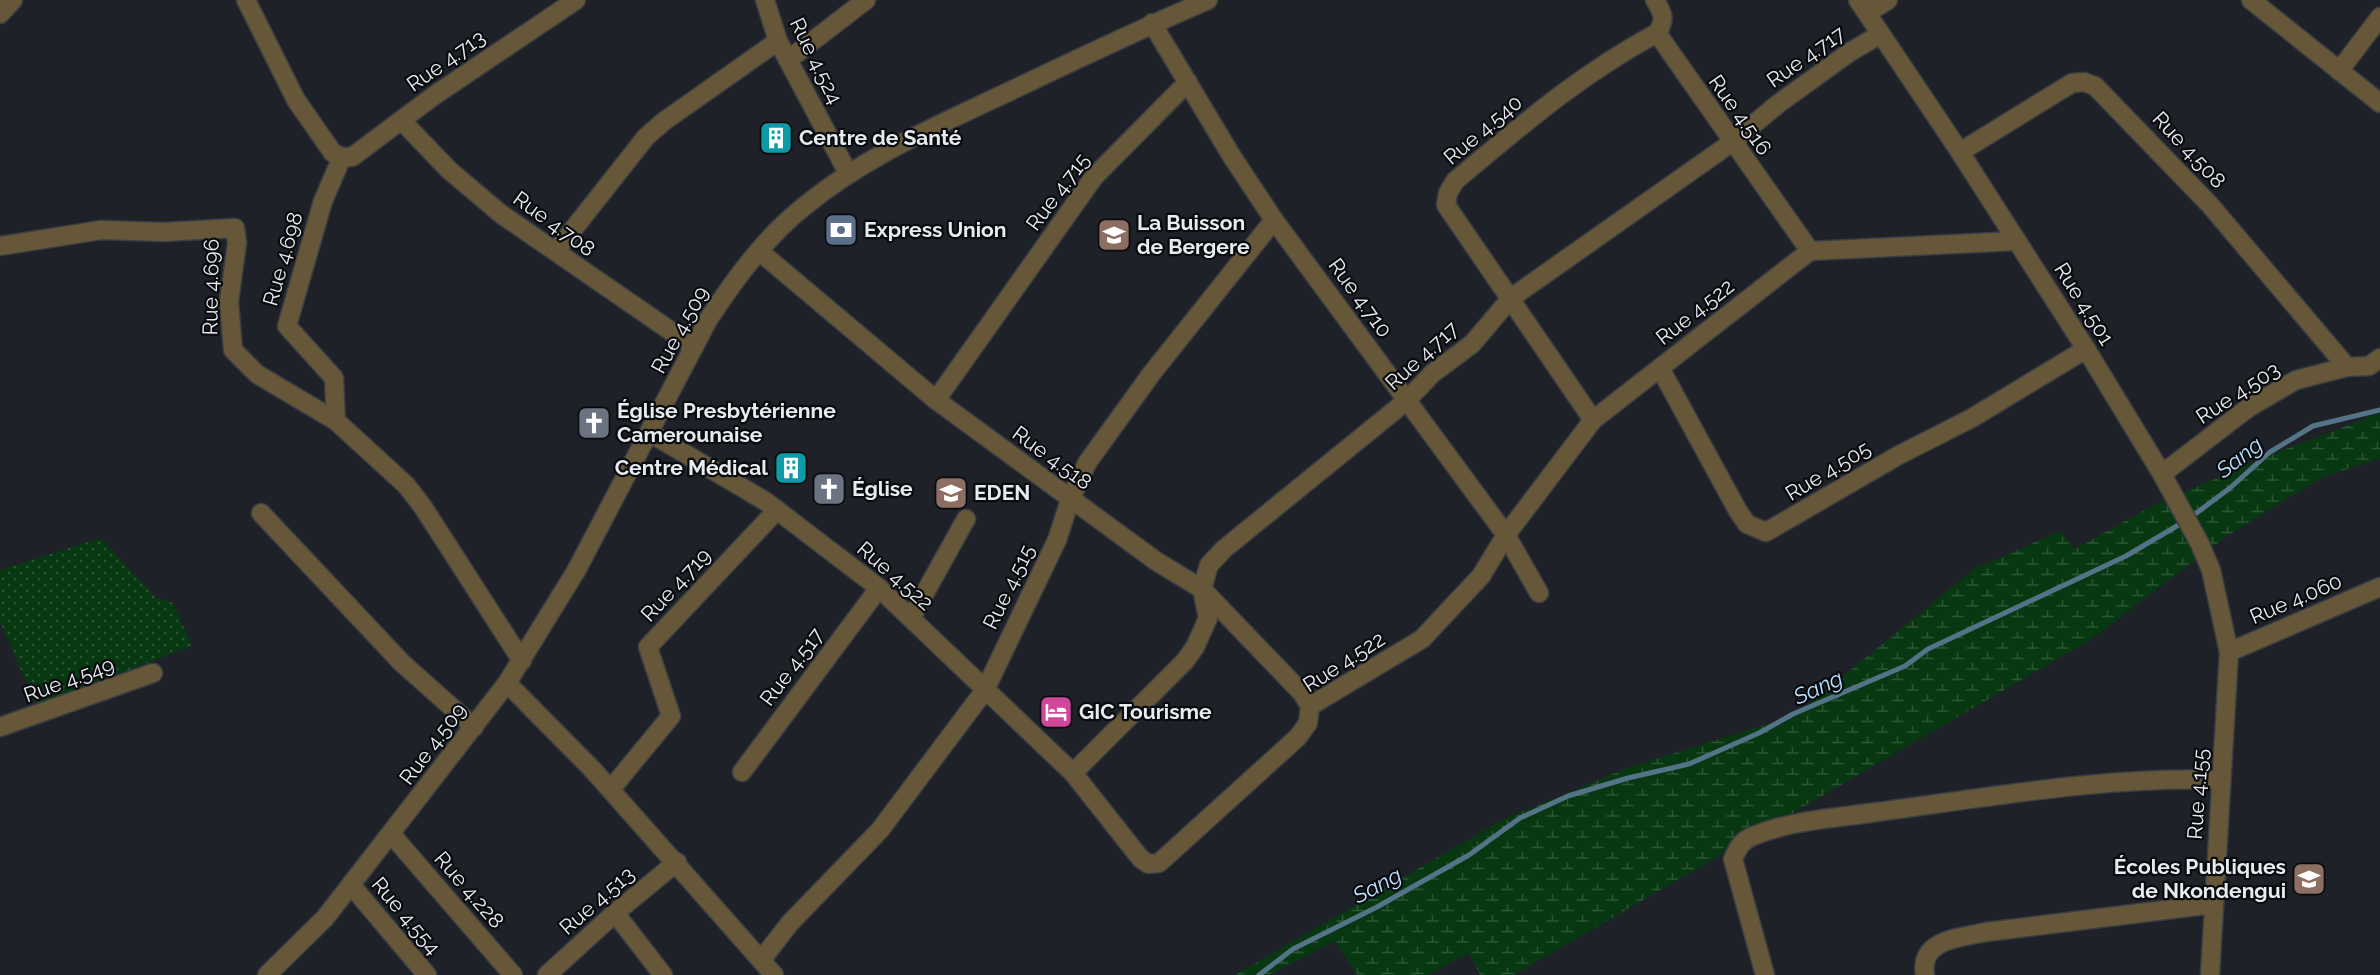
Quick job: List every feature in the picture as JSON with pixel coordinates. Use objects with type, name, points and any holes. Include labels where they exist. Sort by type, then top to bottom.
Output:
[{"type":"street","points":[[0,14],[13,0]]},
{"type":"street","points":[[246,0],[296,100],[333,153],[342,157]]},
{"type":"street","name":"Rue 4.713","points":[[342,157],[352,157],[576,0]]},
{"type":"street","name":"Rue 4.524","points":[[765,0],[778,40],[848,173]]},
{"type":"street","points":[[788,60],[866,0]]},
{"type":"street","name":"Rue 4.509","points":[[267,975],[298,948],[392,835],[522,661],[576,571],[694,347],[732,283],[759,251],[799,210],[848,173],[897,144],[1152,24],[1186,4],[1208,0]]},
{"type":"street","points":[[1654,0],[1663,13],[1663,24],[1657,33]]},
{"type":"street","points":[[1862,6],[1888,0]]},
{"type":"street","points":[[2251,0],[2380,103]]},
{"type":"street","name":"Rue 4.501","points":[[1862,6],[1960,152],[2086,349],[2162,474],[2200,544],[2211,570],[2229,652]]},
{"type":"street","points":[[2339,70],[2380,17]]},
{"type":"street","name":"Rue 4.710","points":[[1152,24],[1231,155],[1274,220],[1506,535],[1539,593]]},
{"type":"street","name":"Rue 4.516","points":[[1657,33],[1731,143],[1810,251]]},
{"type":"street","name":"Rue 4.540","points":[[1593,420],[1446,205],[1448,193],[1455,181],[1568,88],[1608,60],[1657,33]]},
{"type":"street","name":"Rue 4.717","points":[[1202,589],[1209,565],[1224,549],[1406,402],[1433,373],[1472,344],[1511,298],[1731,143],[1778,104],[1850,52],[1881,34]]},
{"type":"street","points":[[555,251],[646,137],[663,122],[778,40]]},
{"type":"street","name":"Rue 4.715","points":[[936,400],[1094,177],[1188,82]]},
{"type":"street","name":"Rue 4.508","points":[[1960,152],[2072,83],[2084,82],[2095,86],[2210,205],[2347,367]]},
{"type":"street","name":"Rue 4.708","points":[[402,121],[466,185],[501,214],[694,347]]},
{"type":"street","name":"Rue 4.698","points":[[336,421],[334,378],[287,326],[323,201],[342,157]]},
{"type":"street","name":"Rue 4.515","points":[[762,959],[790,923],[880,830],[985,690],[1057,540],[1070,500],[1087,463],[1152,373],[1274,220]]},
{"type":"street","name":"Rue 4.696","points":[[0,246],[101,230],[164,232],[235,228],[237,243],[229,301],[233,350],[257,374],[336,421]]},
{"type":"street","points":[[1810,251],[2017,241]]},
{"type":"street","name":"Rue 4.518","points":[[759,251],[936,400],[1070,500],[1156,561],[1202,589],[1302,693],[1310,706]]},
{"type":"street","name":"Rue 4.522","points":[[650,433],[727,477],[777,510],[879,588],[1073,773],[1141,859],[1149,864],[1159,863],[1298,737],[1308,723],[1310,706],[1422,639],[1481,576],[1506,535],[1593,420],[1810,251]]},
{"type":"street","name":"Rue 4.505","points":[[1660,368],[1738,511],[1747,524],[1766,532],[1899,455],[1972,418],[2086,349]]},
{"type":"street","name":"Rue 4.503","points":[[2162,474],[2248,408],[2296,381],[2347,367],[2369,366],[2380,358]]},
{"type":"street","points":[[336,421],[406,485],[423,507],[522,661]]},
{"type":"street","name":"Rue 4.719","points":[[611,789],[671,716],[648,647],[777,510]]},
{"type":"street","points":[[261,513],[402,663],[474,727]]},
{"type":"street","points":[[911,618],[966,519]]},
{"type":"street","name":"Rue 4.060","points":[[2229,652],[2380,587]]},
{"type":"street","name":"Rue 4.517","points":[[742,772],[879,588]]},
{"type":"street","points":[[1073,773],[1190,654],[1208,618],[1202,589]]},
{"type":"street","name":"Rue 4.155","points":[[2210,975],[2229,652]]},
{"type":"street","name":"Rue 4.549","points":[[0,728],[153,673]]},
{"type":"street","points":[[507,683],[611,789],[774,975]]},
{"type":"street","points":[[1765,975],[1733,859],[1739,844],[1751,836],[1824,818],[1940,802],[2169,778],[2221,780]]},
{"type":"street","name":"Rue 4.228","points":[[392,835],[513,975]]},
{"type":"street","name":"Rue 4.513","points":[[547,975],[615,913],[676,862]]},
{"type":"street","name":"Rue 4.554","points":[[351,885],[427,975]]},
{"type":"street","points":[[1925,975],[1926,955],[1932,946],[1986,932],[2214,904]]},
{"type":"street","points":[[615,913],[663,975]]},
{"type":"green space","points":[[2380,413],[2380,458],[2321,478],[2227,536],[2090,640],[1514,975],[1480,975],[1469,953],[1428,975],[1357,975],[1335,941],[1269,975],[1235,975],[1502,820],[1630,767],[1796,715],[1974,569],[2060,531],[2075,549],[2148,508],[2268,456]]},
{"type":"green space","points":[[101,538],[155,597],[173,603],[192,646],[36,705],[0,622],[0,570]]},
{"type":"waterway","name":"Sang","points":[[1259,975],[1293,949],[1377,907],[1469,855],[1520,818],[1568,796],[1628,778],[1689,764],[1759,733],[1793,714],[1905,666],[1928,649],[2126,556],[2187,520],[2230,488],[2270,452],[2313,426],[2380,410]]},
{"type":"place","name":"Centre de Santé","points":[[776,138]]},
{"type":"place","name":"Express Union","points":[[841,230]]},
{"type":"place","name":"La Buisson de Bergere","points":[[1114,235]]},
{"type":"place","name":"Église Presbytérienne Camerounaise","points":[[594,423]]},
{"type":"place","name":"Centre Médical","points":[[791,468]]},
{"type":"place","name":"Église","points":[[829,489]]},
{"type":"place","name":"EDEN","points":[[951,493]]},
{"type":"place","name":"GIC Tourisme","points":[[1056,712]]},
{"type":"place","name":"Écoles Publiques de Nkondengui","points":[[2309,879]]}]
